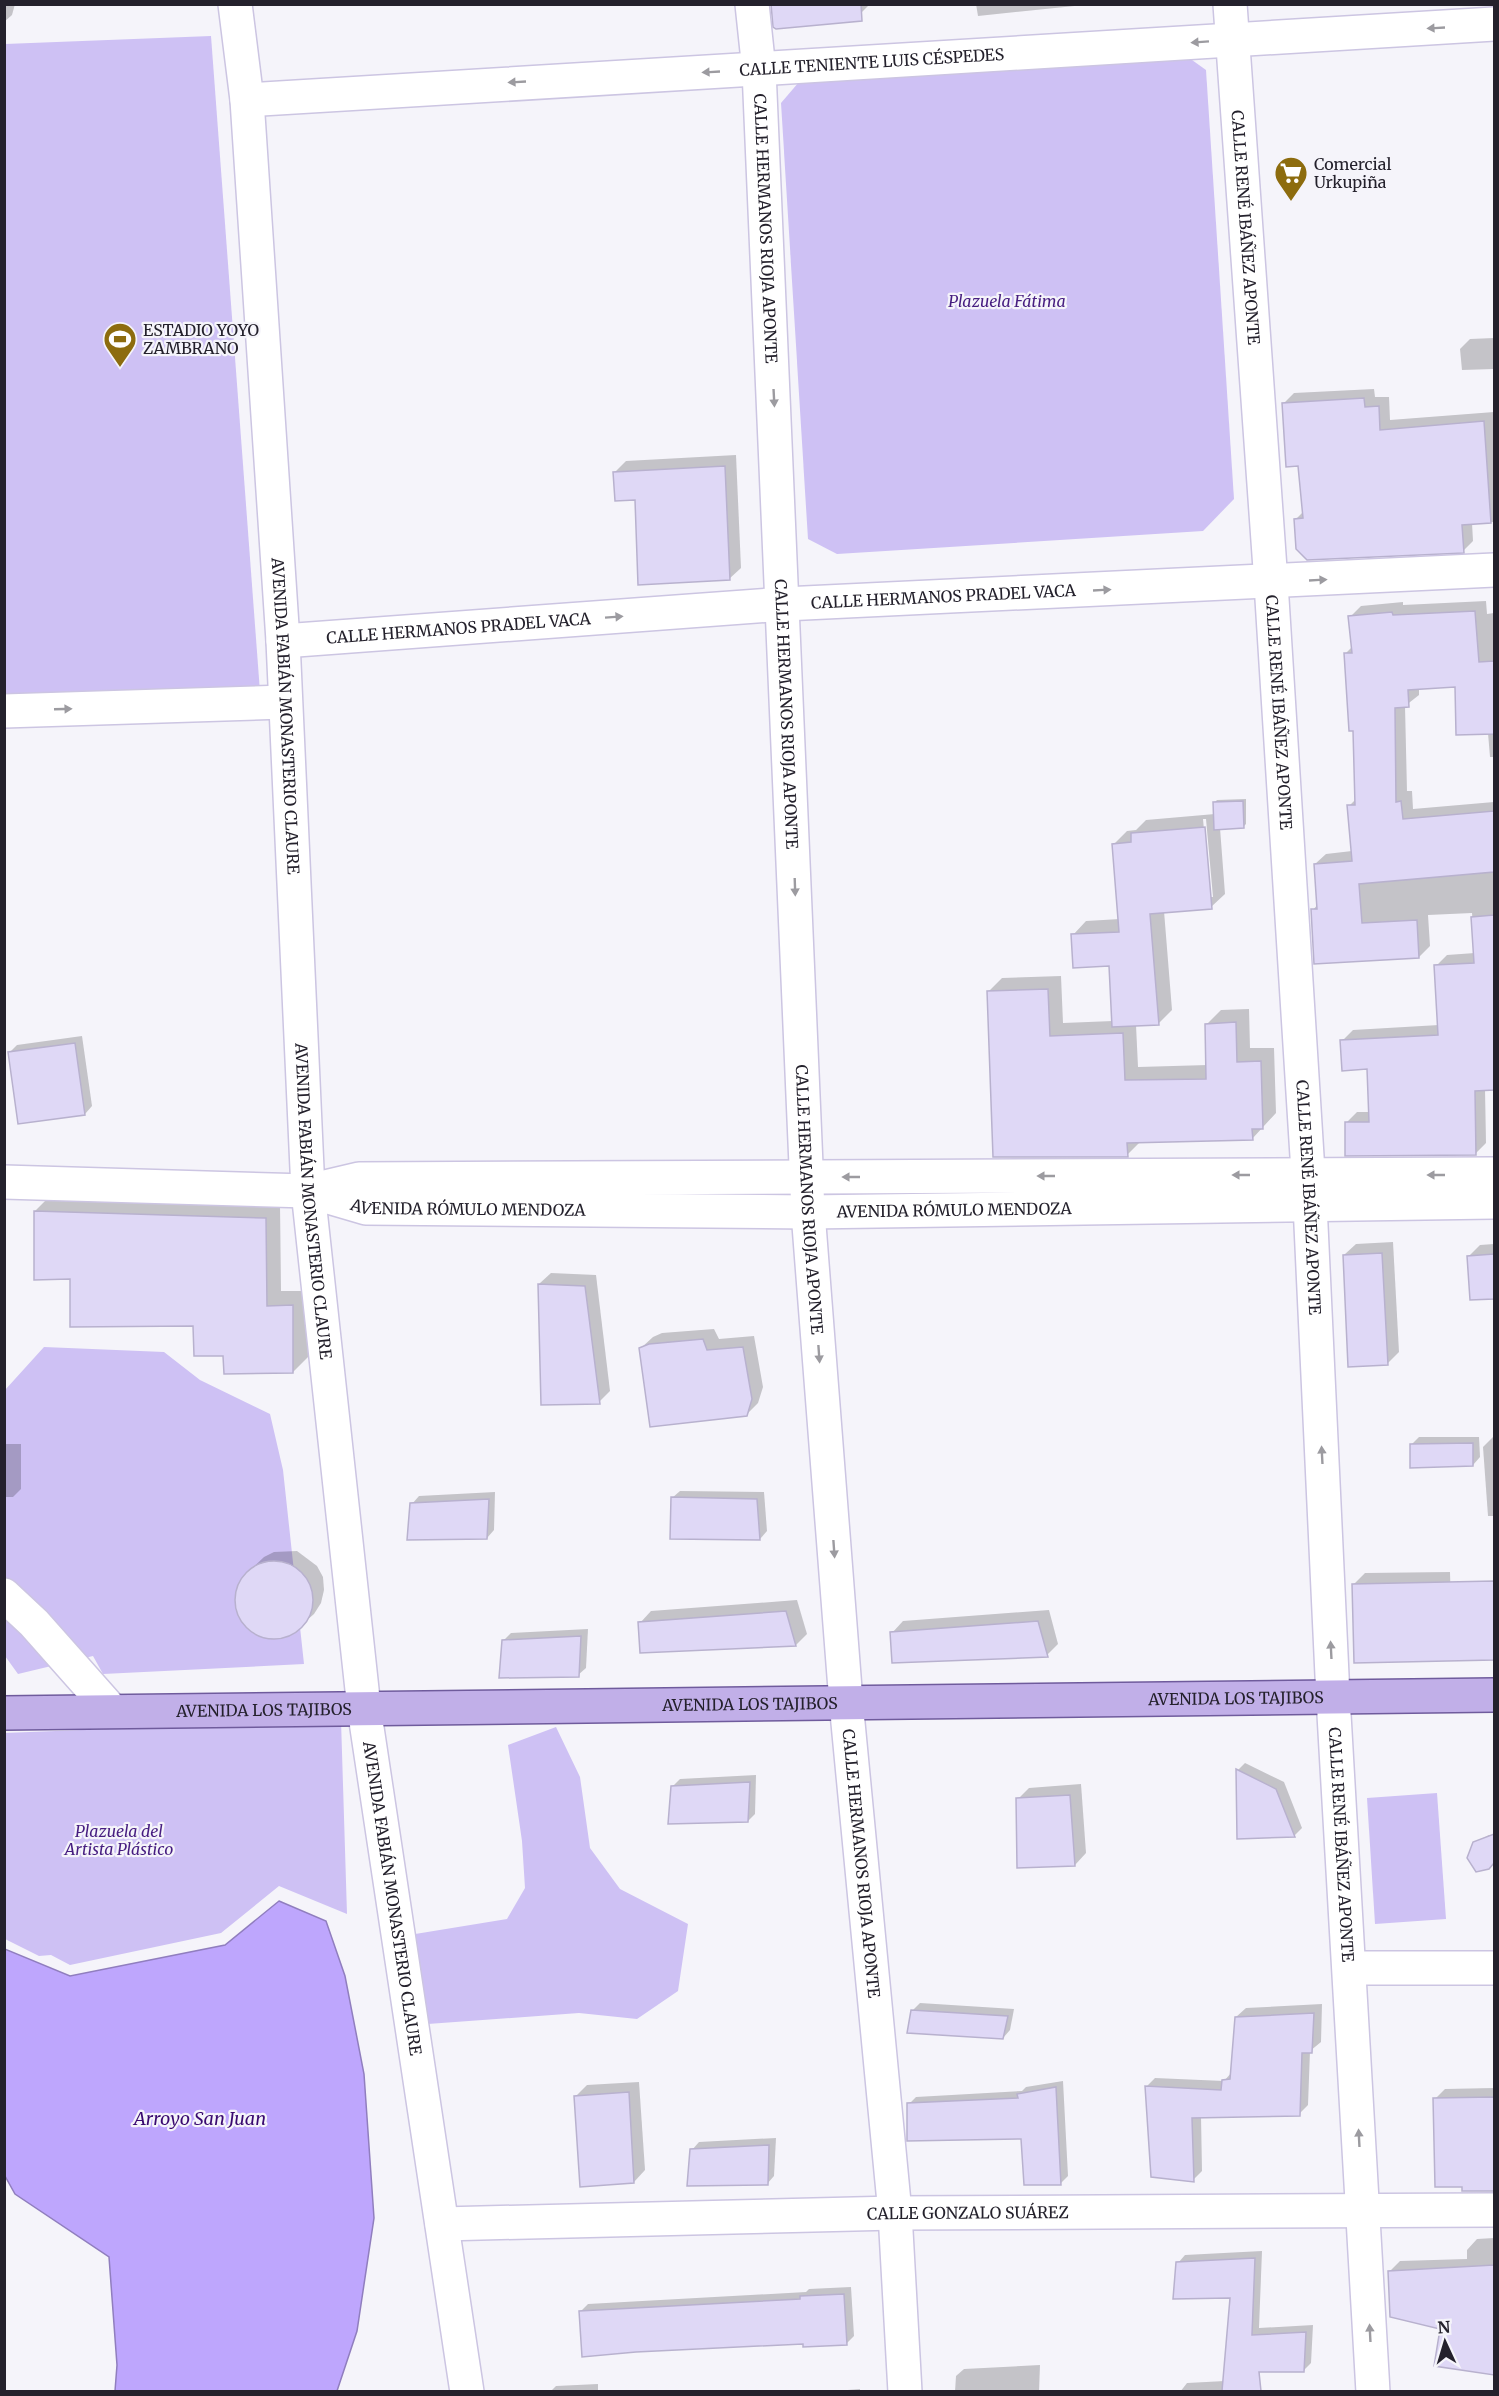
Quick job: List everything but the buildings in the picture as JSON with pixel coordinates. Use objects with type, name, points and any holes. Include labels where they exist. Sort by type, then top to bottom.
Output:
[{"type":"main road","name":"AVENIDA LOS TAJIBOS","points":[[4,1713],[846,1701],[1494,1695]]},
{"type":"street","name":"AVENIDA FABIÁN MONASTERIO CLAURE","points":[[235,4],[247,100],[283,641],[308,1191],[364,1708],[467,2391]]},
{"type":"street","name":"CALLE HERMANOS RIOJA APONTE","points":[[752,4],[759,70],[784,604],[808,1212],[846,1701],[895,2213],[905,2391]]},
{"type":"street","name":"CALLE RENÉ IBÁÑEZ APONTE","points":[[1230,4],[1271,583],[1309,1189],[1333,1697],[1351,1968],[1373,2391]]},
{"type":"street","name":"CALLE TENIENTE LUIS CÉSPEDES","points":[[247,100],[1494,24]]},
{"type":"street","name":"CALLE HERMANOS PRADEL VACA","points":[[283,641],[784,604],[1271,583],[1494,570]]},
{"type":"street","points":[[4,711],[284,702]]},
{"type":"street","name":"AVENIDA RÓMULO MENDOZA","points":[[4,1182],[308,1191],[366,1208],[808,1212],[1309,1189],[1494,1174]]},
{"type":"street","name":"AVENIDA RÓMULO MENDOZA","points":[[308,1191],[359,1179],[806,1177],[1309,1189],[1494,1202]]},
{"type":"street","points":[[4,1595],[34,1623],[111,1711]]},
{"type":"street","points":[[1351,1968],[1494,1968]]},
{"type":"street","name":"CALLE GONZALO SUÁREZ","points":[[442,2224],[895,2213],[1494,2210]]},
{"type":"green space","name":"ESTADIO YOYO ZAMBRANO","points":[[211,36],[260,692],[5,697],[5,44]]},
{"type":"green space","name":"Plazuela Fátima","points":[[1185,55],[1206,70],[1234,499],[1203,531],[837,554],[808,539],[781,103],[799,82]]},
{"type":"green space","points":[[44,1347],[164,1352],[200,1380],[270,1414],[283,1470],[304,1664],[103,1674],[93,1656],[18,1674],[5,1656],[5,1390]]},
{"type":"green space","name":"Plazuela del Artista Plástico","points":[[341,1720],[347,1914],[279,1886],[221,1933],[70,1965],[51,1955],[39,1956],[5,1939],[4,1733]]},
{"type":"green space","points":[[556,1727],[580,1777],[590,1848],[620,1889],[688,1924],[678,1991],[637,2019],[579,2013],[414,2025],[403,1936],[507,1919],[525,1888],[522,1841],[508,1745]]},
{"type":"green space","points":[[1437,1793],[1446,1919],[1375,1924],[1367,1798]]},
{"type":"water","name":"Arroyo San Juan","points":[[279,1901],[326,1921],[345,1976],[364,2074],[374,2218],[357,2331],[337,2391],[115,2391],[117,2365],[109,2257],[15,2194],[5,2176],[5,1949],[70,1976],[225,1945]]},
{"type":"place","name":"Comercial Urkupiña","points":[[1291,202]]},
{"type":"place","name":"ESTADIO YOYO ZAMBRANO","points":[[120,368]]}]
